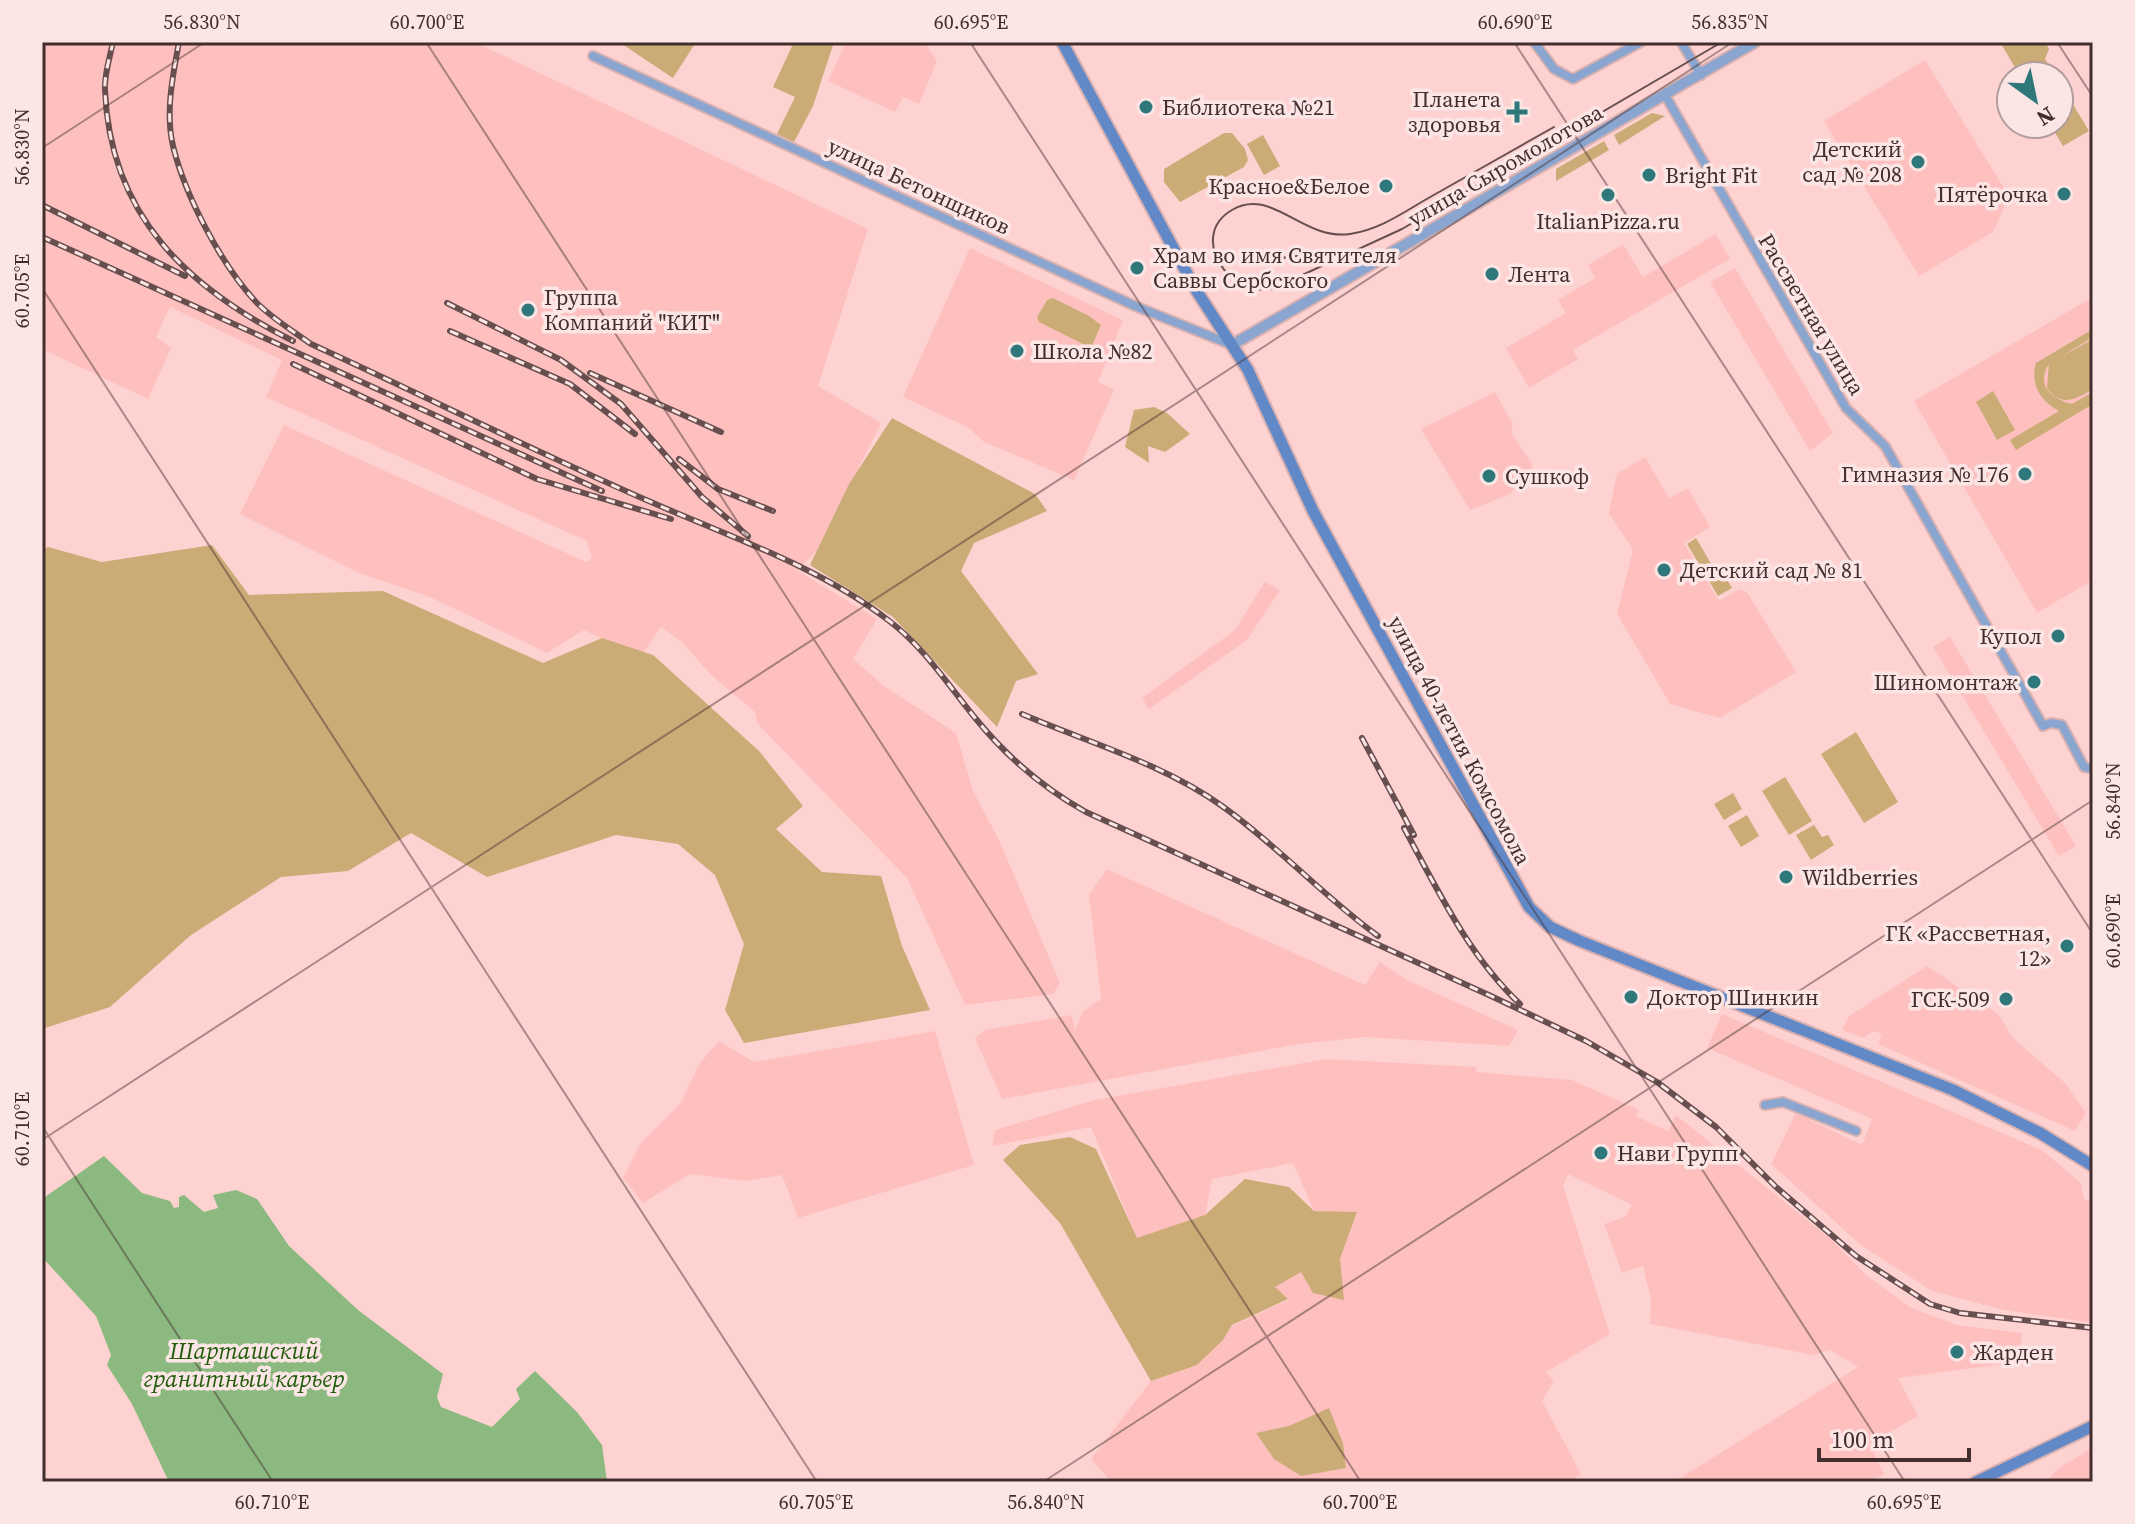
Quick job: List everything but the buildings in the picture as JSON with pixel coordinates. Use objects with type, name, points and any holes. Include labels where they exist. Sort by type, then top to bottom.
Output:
[{"type":"main road","name":"улица 40-летия Комсомола","points":[[1062,42],[1196,290],[1248,370],[1313,511],[1512,880],[1539,917],[1560,932],[1693,988],[1953,1090],[2040,1133],[2093,1166]]},
{"type":"main road","points":[[1976,1482],[2093,1426]]},
{"type":"street","points":[[1534,42],[1554,69],[1573,79],[1641,42]]},
{"type":"street","points":[[1681,42],[1701,75]]},
{"type":"street","name":"улица Сыромолотова","points":[[1232,345],[1755,42]]},
{"type":"street","name":"улица Бетонщиков","points":[[593,56],[1135,306],[1232,345]]},
{"type":"street","name":"Рассветная улица","points":[[1665,95],[1846,408],[1885,446],[2043,726],[2051,723],[2062,725],[2084,767],[2093,769]]},
{"type":"street","points":[[1765,1105],[1783,1102],[1856,1131]]},
{"type":"shaded area","points":[[42,42],[475,42],[868,229],[818,386],[881,423],[818,550],[797,570],[877,619],[853,659],[884,686],[956,733],[973,791],[999,840],[1060,983],[1053,994],[965,1005],[907,878],[757,723],[755,712],[711,675],[683,643],[661,627],[641,656],[584,630],[547,653],[432,598],[359,573],[240,514],[284,425],[586,562],[592,558],[587,541],[266,397],[282,360],[170,307],[156,337],[171,348],[148,399],[42,349]]},
{"type":"shaded area","points":[[619,42],[696,42],[673,78]]},
{"type":"shaded area","points":[[794,42],[834,42],[813,106],[794,142],[777,134],[795,97],[773,87]]},
{"type":"shaded area","points":[[846,42],[925,42],[937,61],[919,104],[903,97],[895,112],[828,81]]},
{"type":"shaded area","points":[[2000,42],[2045,42],[2049,49],[2046,60],[2011,60]]},
{"type":"shaded area","name":"Детский сад № 208","points":[[1925,60],[2009,196],[1993,232],[1919,276],[1824,121]]},
{"type":"shaded area","points":[[2075,108],[2089,131],[2075,139]]},
{"type":"shaded area","points":[[1652,113],[1665,116],[1619,145],[1614,135]]},
{"type":"shaded area","points":[[1224,133],[1232,133],[1245,149],[1248,160],[1244,167],[1180,202],[1164,182],[1164,169]]},
{"type":"shaded area","points":[[1263,135],[1280,166],[1264,175],[1247,144]]},
{"type":"shaded area","points":[[2059,140],[2073,140],[2063,146]]},
{"type":"shaded area","points":[[1604,141],[1609,150],[1556,181],[1556,169]]},
{"type":"shaded area","points":[[1716,234],[1730,259],[1573,350],[1578,359],[1529,388],[1506,348],[1566,313],[1558,300],[1595,278],[1588,265],[1623,244],[1643,277]]},
{"type":"shaded area","name":"Школа №82","points":[[970,248],[1123,320],[1098,382],[1114,390],[1074,480],[984,442],[969,428],[903,397]]},
{"type":"shaded area","points":[[1735,268],[1833,433],[1810,451],[1710,282]]},
{"type":"shaded area","name":"Гимназия № 176","points":[[2093,297],[2093,580],[2037,613],[1914,401]]},
{"type":"shaded area","points":[[1053,298],[1101,325],[1091,348],[1039,322],[1037,317],[1047,300]]},
{"type":"shaded area","points":[[2093,329],[2093,337],[2057,359],[2093,339],[2093,389],[2063,400],[2047,388],[2049,364],[2044,378],[2045,385],[2048,390],[2052,395],[2058,399],[2072,404],[2093,392],[2093,404],[2016,450],[2010,440],[2059,411],[2038,391],[2034,378],[2036,363]]},
{"type":"shaded area","points":[[1993,391],[2015,430],[1997,440],[1976,402]]},
{"type":"shaded area","points":[[1495,392],[1513,425],[1511,432],[1533,466],[1510,494],[1470,510],[1421,429]]},
{"type":"shaded area","points":[[1154,407],[1167,413],[1190,434],[1165,452],[1148,446],[1149,463],[1125,447],[1134,410]]},
{"type":"shaded area","points":[[892,418],[1035,494],[1047,511],[974,543],[961,571],[1038,674],[1016,681],[997,727],[893,617],[810,565],[849,484]]},
{"type":"shaded area","name":"Детский сад № 81","points":[[1645,457],[1669,498],[1688,488],[1710,527],[1684,543],[1719,601],[1739,589],[1747,592],[1796,672],[1720,718],[1670,704],[1617,614],[1633,550],[1609,513],[1617,474]]},
{"type":"shaded area","points":[[1696,538],[1713,567],[1718,565],[1732,588],[1718,596],[1687,544]]},
{"type":"shaded area","points":[[212,545],[249,595],[383,591],[543,663],[602,638],[653,655],[759,751],[803,806],[776,829],[822,872],[881,876],[902,946],[930,1010],[744,1043],[725,1010],[744,944],[715,875],[678,844],[616,835],[487,877],[411,833],[348,871],[281,877],[191,935],[110,1007],[42,1029],[42,550],[48,547],[102,562]]},
{"type":"shaded area","points":[[1265,582],[1280,590],[1247,640],[1149,709],[1142,698],[1235,630]]},
{"type":"shaded area","points":[[1950,637],[2076,846],[2059,856],[1933,647]]},
{"type":"shaded area","points":[[1856,732],[1898,802],[1864,823],[1821,754]]},
{"type":"shaded area","points":[[1785,777],[1812,821],[1789,835],[1762,791]]},
{"type":"shaded area","points":[[1733,793],[1742,809],[1724,820],[1714,804]]},
{"type":"shaded area","points":[[1747,815],[1759,836],[1741,847],[1728,826]]},
{"type":"shaded area","points":[[1814,825],[1822,837],[1828,835],[1834,845],[1811,860],[1796,835]]},
{"type":"shaded area","points":[[1107,869],[1365,985],[1380,962],[1407,980],[1518,1030],[1509,1046],[1365,1037],[1299,1044],[1002,1099],[975,1038],[985,1030],[1072,1015],[1075,1031],[1083,1011],[1101,999],[1089,895]]},
{"type":"shaded area","points":[[1927,966],[1999,1015],[2013,1038],[2065,1083],[2086,1113],[2075,1131],[1878,1044],[1882,1034],[1873,1031],[1863,1038],[1842,1030],[1849,1016]]},
{"type":"shaded area","points":[[1722,1014],[2042,1150],[2081,1183],[2084,1199],[2093,1203],[2093,1323],[2004,1310],[1932,1291],[1862,1246],[1771,1164],[1796,1113],[1862,1145],[1872,1119],[1707,1048]]},
{"type":"shaded area","points":[[935,1031],[974,1165],[798,1218],[782,1175],[746,1181],[690,1174],[643,1203],[623,1178],[640,1144],[680,1104],[700,1063],[719,1041],[754,1062]]},
{"type":"shaded area","points":[[1326,1059],[1476,1067],[1477,1072],[1572,1080],[1639,1110],[1636,1116],[1668,1131],[1676,1115],[1832,1240],[1866,1275],[1912,1308],[1957,1325],[2022,1333],[2018,1362],[1898,1378],[1918,1416],[1869,1444],[1884,1474],[1870,1482],[1674,1482],[1858,1367],[1830,1350],[1814,1355],[1650,1324],[1651,1300],[1643,1266],[1622,1273],[1604,1224],[1625,1217],[1632,1205],[1568,1174],[1563,1186],[1610,1334],[1546,1372],[1554,1381],[1542,1401],[1581,1474],[1570,1482],[1111,1482],[1091,1459],[1151,1381],[1197,1365],[1223,1340],[1232,1326],[1288,1300],[1275,1287],[1292,1275],[1340,1259],[1357,1213],[1314,1211],[1293,1163],[1212,1179],[1205,1216],[1137,1239],[1091,1127],[992,1146],[995,1130],[1095,1100]]},
{"type":"shaded area","points":[[1070,1137],[1096,1149],[1137,1238],[1205,1215],[1245,1179],[1289,1187],[1314,1211],[1357,1212],[1340,1259],[1344,1300],[1313,1293],[1301,1272],[1275,1287],[1288,1299],[1232,1325],[1223,1340],[1197,1365],[1151,1381],[1060,1223],[1003,1160],[1020,1145]]},
{"type":"shaded area","points":[[1329,1408],[1343,1443],[1346,1468],[1301,1476],[1274,1459],[1256,1433],[1289,1426]]},
{"type":"shaded area","points":[[2093,1447],[2093,1482],[2045,1482],[2058,1469]]},
{"type":"water","name":"Шарташский гранитный карьер","points":[[104,1156],[142,1193],[170,1201],[174,1208],[179,1207],[179,1197],[184,1195],[204,1212],[218,1208],[213,1195],[236,1190],[257,1199],[289,1246],[358,1310],[443,1374],[437,1397],[441,1407],[492,1427],[520,1399],[516,1389],[535,1371],[577,1412],[602,1445],[607,1482],[169,1482],[132,1404],[107,1365],[111,1355],[96,1316],[42,1257],[42,1199]]},
{"type":"tram line","points":[[1554,127],[1373,228],[1350,234],[1333,234],[1317,230],[1274,209],[1246,204],[1219,221],[1213,235],[1214,249],[1220,263],[1243,285],[1258,289],[1274,288],[1402,229],[1722,42]]},
{"type":"tram line","points":[[1265,260],[1345,250]]},
{"type":"railway","points":[[113,42],[105,84],[110,135],[122,175],[139,211],[162,243],[189,272],[220,297],[293,341]]},
{"type":"railway","points":[[179,42],[170,120],[173,146],[186,186],[206,229],[244,288],[270,314],[311,344],[586,473],[787,560],[839,587],[901,631],[924,654],[1000,746],[1026,771],[1070,803],[1586,1041],[1657,1082],[1716,1127],[1776,1187],[1856,1256],[1930,1304],[1960,1313],[2093,1328]]},
{"type":"railway","points":[[42,205],[185,276]]},
{"type":"railway","points":[[42,237],[602,491]]},
{"type":"railway","points":[[447,303],[561,360],[621,404],[702,497],[748,536]]},
{"type":"railway","points":[[450,331],[570,384],[635,434]]},
{"type":"railway","points":[[293,364],[537,479],[671,519]]},
{"type":"railway","points":[[590,373],[721,432]]},
{"type":"railway","points":[[679,459],[718,489],[773,511]]},
{"type":"railway","points":[[1022,714],[1125,755],[1199,791],[1242,821],[1378,936]]},
{"type":"railway","points":[[1362,738],[1414,835]]},
{"type":"railway","points":[[1404,828],[1470,943],[1520,1004]]},
{"type":"place","name":"Библиотека №21","points":[[1146,107]]},
{"type":"place","name":"Планета здоровья","points":[[1517,112]]},
{"type":"place","name":"Детский сад № 208","points":[[1918,162]]},
{"type":"place","name":"Bright Fit","points":[[1649,175]]},
{"type":"place","name":"Красное&Белое","points":[[1386,186]]},
{"type":"place","name":"Пятёрочка","points":[[2064,194]]},
{"type":"place","name":"ItalianPizza.ru","points":[[1608,195]]},
{"type":"place","name":"Храм во имя Святителя Саввы Сербского","points":[[1137,268]]},
{"type":"place","name":"Лента","points":[[1492,274]]},
{"type":"place","name":"Группа Компаний \"КИТ\"","points":[[528,310]]},
{"type":"place","name":"Школа №82","points":[[1017,351]]},
{"type":"place","name":"Гимназия № 176","points":[[2025,474]]},
{"type":"place","name":"Сушкоф","points":[[1489,476]]},
{"type":"place","name":"Детский сад № 81","points":[[1664,570]]},
{"type":"place","name":"Купол","points":[[2058,636]]},
{"type":"place","name":"Шиномонтаж","points":[[2034,682]]},
{"type":"place","name":"Wildberries","points":[[1786,877]]},
{"type":"place","name":"ГК «Рассветная, 12»","points":[[2067,946]]},
{"type":"place","name":"Доктор Шинкин","points":[[1631,997]]},
{"type":"place","name":"ГСК-509","points":[[2006,999]]},
{"type":"place","name":"Нави Групп","points":[[1601,1153]]},
{"type":"place","name":"Жарден","points":[[1957,1352]]}]
